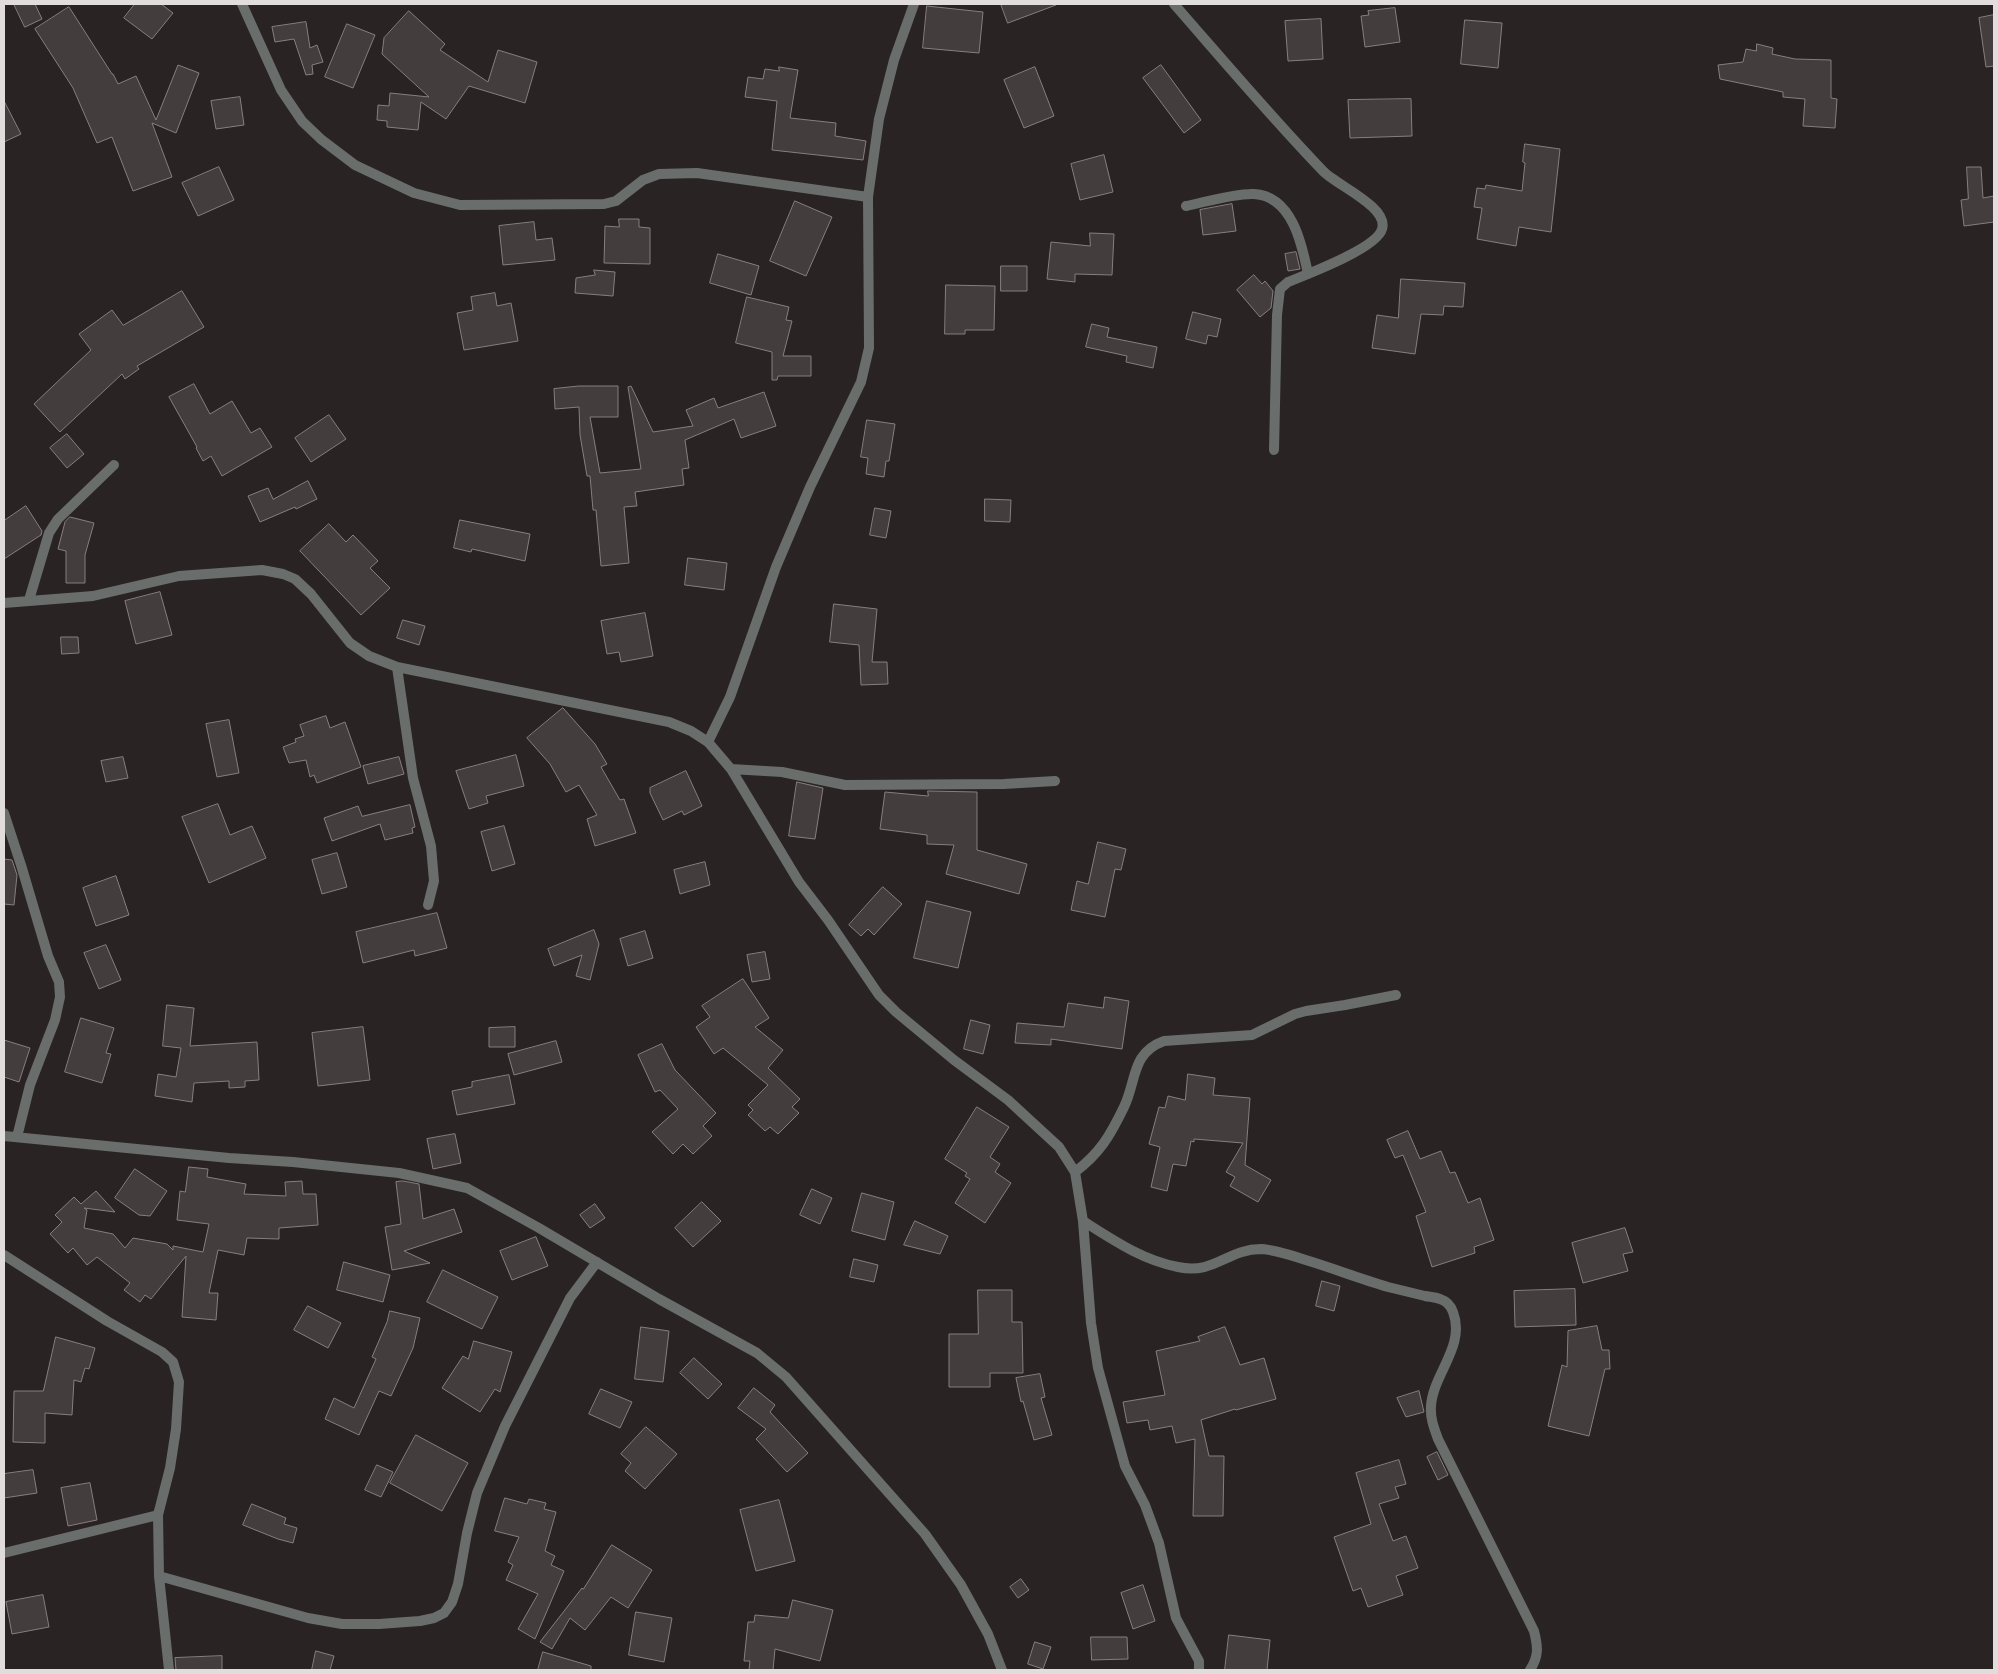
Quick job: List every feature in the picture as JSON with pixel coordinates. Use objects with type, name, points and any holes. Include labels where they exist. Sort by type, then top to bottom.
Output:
[{"type":"street","points":[[242,4],[281,90],[302,122],[355,165],[414,193],[460,206],[604,204],[616,202],[643,180],[659,174],[697,173],[868,197]]},
{"type":"street","points":[[708,742],[730,697],[776,567],[810,487],[861,382],[869,348],[868,197],[879,119],[894,60],[914,4]]},
{"type":"street","points":[[1174,4],[1325,173],[1378,212],[1384,222],[1382,231],[1370,244],[1288,282],[1280,289],[1278,295],[1274,450]]},
{"type":"street","points":[[1186,206],[1252,194],[1266,196],[1277,202],[1294,225],[1302,246],[1308,274]]},
{"type":"street","points":[[29,600],[49,532],[58,519],[114,466]]},
{"type":"street","points":[[4,602],[93,596],[179,576],[262,570],[295,580],[306,589],[350,643],[369,656],[397,667],[670,722],[691,731],[708,742],[731,769],[799,882],[828,920],[879,996],[918,1030],[1016,1107],[1060,1147],[1075,1172],[1083,1221],[1091,1323],[1098,1368],[1109,1413],[1126,1466],[1145,1505],[1159,1544],[1176,1618],[1199,1661],[1199,1670]]},
{"type":"street","points":[[397,667],[413,778],[431,846],[434,881],[428,905]]},
{"type":"street","points":[[731,769],[782,772],[845,785],[994,784],[1055,781]]},
{"type":"street","points":[[4,812],[22,865],[48,956],[59,982],[60,997],[54,1020],[30,1085],[18,1137]]},
{"type":"street","points":[[1075,1172],[1093,1159],[1106,1141],[1125,1106],[1138,1062],[1144,1052],[1152,1045],[1164,1041],[1252,1035],[1294,1014],[1396,995]]},
{"type":"street","points":[[4,1136],[399,1173],[467,1188],[540,1228],[659,1299],[757,1353],[786,1377],[925,1534],[961,1585],[988,1634],[1002,1670]]},
{"type":"street","points":[[1083,1221],[1119,1244],[1143,1256],[1177,1267],[1194,1270],[1217,1264],[1244,1250],[1269,1250],[1284,1253],[1387,1286],[1440,1299],[1449,1304],[1453,1312],[1456,1331],[1449,1358],[1431,1403],[1431,1416],[1438,1439],[1534,1631],[1538,1647],[1536,1661],[1530,1670]]},
{"type":"street","points":[[4,1255],[107,1321],[162,1352],[173,1362],[179,1382],[176,1430],[170,1468],[158,1515],[160,1576],[169,1670]]},
{"type":"street","points":[[160,1576],[308,1618],[342,1624],[379,1624],[420,1620],[434,1618],[444,1612],[452,1602],[458,1584],[467,1533],[477,1493],[504,1426],[570,1298],[596,1262]]},
{"type":"street","points":[[4,1553],[158,1515]]},
{"type":"building","points":[[14,4],[35,4],[42,19],[25,27]]},
{"type":"building","points":[[135,4],[161,4],[173,13],[152,39],[124,18]]},
{"type":"building","points":[[1001,4],[1055,4],[1056,5],[1008,23]]},
{"type":"building","points":[[927,6],[983,12],[979,53],[923,48]]},
{"type":"building","points":[[69,7],[118,84],[136,76],[156,120],[178,65],[199,73],[176,133],[152,123],[172,177],[133,191],[112,137],[97,143],[73,88],[35,29]]},
{"type":"building","points":[[1395,8],[1400,42],[1365,47],[1361,16],[1369,15],[1368,11]]},
{"type":"building","points":[[409,11],[445,44],[440,50],[488,82],[498,50],[537,62],[525,103],[469,86],[446,119],[421,102],[418,130],[387,127],[387,121],[377,120],[378,105],[389,106],[390,93],[429,97],[382,54],[384,38]]},
{"type":"building","points":[[1994,15],[1994,66],[1986,67],[1979,18]]},
{"type":"building","points":[[1321,19],[1323,59],[1288,61],[1285,21]]},
{"type":"building","points":[[1465,20],[1502,23],[1498,68],[1461,64]]},
{"type":"building","points":[[306,22],[310,48],[317,45],[323,62],[312,65],[313,74],[306,75],[294,39],[275,42],[272,27]]},
{"type":"building","points":[[347,24],[375,35],[353,88],[325,77]]},
{"type":"building","points":[[1757,44],[1773,48],[1772,54],[1795,59],[1831,60],[1831,98],[1837,99],[1835,128],[1803,126],[1805,99],[1783,97],[1783,92],[1720,79],[1718,65],[1743,62],[1746,49],[1756,51]]},
{"type":"building","points":[[1161,65],[1201,120],[1184,133],[1143,78]]},
{"type":"building","points":[[779,67],[798,70],[790,118],[836,123],[835,136],[866,141],[863,160],[772,150],[777,101],[745,97],[748,77],[763,79],[765,69],[779,71]]},
{"type":"building","points":[[1035,67],[1054,116],[1024,128],[1004,80]]},
{"type":"building","points":[[240,97],[244,125],[216,129],[211,101]]},
{"type":"building","points":[[1411,99],[1412,136],[1350,138],[1348,100]]},
{"type":"building","points":[[4,101],[21,134],[4,142]]},
{"type":"building","points":[[1525,144],[1560,149],[1551,232],[1519,227],[1516,246],[1477,239],[1482,208],[1474,207],[1477,188],[1485,189],[1486,185],[1522,191]]},
{"type":"building","points":[[1104,155],[1113,192],[1080,200],[1071,164]]},
{"type":"building","points":[[219,167],[234,200],[198,216],[182,183]]},
{"type":"building","points":[[1967,167],[1981,167],[1983,198],[1994,196],[1994,222],[1964,226],[1961,200],[1968,199]]},
{"type":"building","points":[[795,201],[832,217],[806,276],[770,261]]},
{"type":"building","points":[[1232,204],[1236,231],[1203,235],[1200,210]]},
{"type":"building","points":[[619,219],[639,219],[639,227],[650,228],[650,264],[604,263],[605,226],[619,227]]},
{"type":"building","points":[[534,222],[536,240],[552,238],[555,260],[503,265],[499,226]]},
{"type":"building","points":[[1090,233],[1114,234],[1112,275],[1075,274],[1075,282],[1047,279],[1051,242],[1090,246]]},
{"type":"building","points":[[1296,252],[1300,269],[1288,271],[1285,254]]},
{"type":"building","points":[[718,254],[759,266],[751,295],[710,283]]},
{"type":"building","points":[[1001,266],[1027,266],[1027,291],[1001,291]]},
{"type":"building","points":[[594,270],[615,272],[613,296],[575,293],[576,278],[595,275]]},
{"type":"building","points":[[1254,275],[1262,284],[1265,281],[1273,291],[1271,308],[1260,317],[1237,290]]},
{"type":"building","points":[[1401,279],[1465,283],[1463,307],[1444,306],[1443,315],[1421,314],[1415,354],[1372,348],[1377,315],[1398,318]]},
{"type":"building","points":[[946,285],[995,286],[994,330],[965,330],[965,334],[945,334]]},
{"type":"building","points":[[182,291],[204,327],[137,366],[139,369],[125,379],[122,374],[60,432],[34,404],[91,350],[79,334],[112,310],[123,325]]},
{"type":"building","points":[[495,293],[497,306],[511,303],[518,341],[464,350],[457,313],[473,310],[471,297]]},
{"type":"building","points":[[747,297],[789,307],[786,320],[792,321],[783,356],[811,356],[811,376],[778,376],[777,380],[772,380],[772,352],[736,343]]},
{"type":"building","points":[[1193,312],[1221,319],[1217,337],[1208,335],[1206,344],[1186,339]]},
{"type":"building","points":[[1092,324],[1109,328],[1107,337],[1157,347],[1153,368],[1126,362],[1127,356],[1086,347]]},
{"type":"building","points":[[194,384],[210,414],[232,401],[251,433],[260,428],[272,447],[222,476],[211,456],[203,461],[169,397]]},
{"type":"building","points":[[579,386],[618,386],[618,417],[590,417],[600,473],[641,469],[628,387],[631,386],[653,432],[693,426],[686,410],[714,398],[718,408],[764,392],[776,426],[741,438],[734,419],[685,440],[689,468],[682,469],[684,485],[635,492],[637,506],[624,507],[629,563],[601,566],[596,510],[593,510],[590,476],[587,476],[580,435],[579,407],[555,409],[554,389]]},
{"type":"building","points":[[329,415],[346,439],[311,462],[295,438]]},
{"type":"building","points":[[867,420],[895,424],[889,461],[886,461],[884,477],[866,474],[868,458],[861,457]]},
{"type":"building","points":[[67,434],[84,454],[67,468],[50,448]]},
{"type":"building","points":[[308,481],[317,499],[260,522],[248,496],[268,488],[273,499]]},
{"type":"building","points":[[985,499],[1011,500],[1010,522],[985,521]]},
{"type":"building","points":[[26,506],[42,531],[41,535],[4,559],[4,521]]},
{"type":"building","points":[[875,508],[891,511],[886,538],[870,535]]},
{"type":"building","points":[[70,517],[94,523],[85,555],[85,583],[66,583],[66,551],[58,549],[65,522]]},
{"type":"building","points":[[460,520],[530,534],[525,561],[472,549],[471,552],[454,548]]},
{"type":"building","points":[[329,524],[346,542],[353,535],[378,561],[370,568],[390,588],[361,615],[300,551]]},
{"type":"building","points":[[688,558],[727,563],[724,590],[685,585]]},
{"type":"building","points":[[160,592],[172,635],[136,644],[125,601]]},
{"type":"building","points":[[834,604],[877,609],[872,662],[887,662],[888,684],[861,685],[859,645],[830,642]]},
{"type":"building","points":[[645,613],[653,656],[621,662],[619,652],[607,654],[601,621]]},
{"type":"building","points":[[403,620],[425,626],[419,645],[397,638]]},
{"type":"building","points":[[61,637],[78,637],[79,653],[62,654]]},
{"type":"building","points":[[563,708],[595,744],[607,764],[601,767],[620,800],[624,799],[636,833],[595,846],[587,819],[597,815],[579,785],[566,792],[550,764],[527,738]]},
{"type":"building","points":[[326,716],[330,728],[345,722],[361,767],[317,783],[314,775],[310,777],[306,760],[289,763],[283,747],[296,742],[295,739],[304,736],[300,725]]},
{"type":"building","points":[[229,720],[239,773],[217,777],[206,724]]},
{"type":"building","points":[[516,755],[524,786],[486,796],[488,803],[469,809],[456,771]]},
{"type":"building","points":[[123,757],[128,778],[106,782],[101,761]]},
{"type":"building","points":[[399,757],[404,774],[368,784],[363,766]]},
{"type":"building","points":[[686,771],[702,806],[684,815],[682,811],[663,820],[650,793],[650,788]]},
{"type":"building","points":[[797,782],[823,788],[815,839],[789,836]]},
{"type":"building","points":[[928,791],[977,792],[977,850],[1027,864],[1019,894],[946,874],[954,845],[927,844],[927,835],[880,829],[885,792],[928,796]]},
{"type":"building","points":[[218,804],[230,835],[252,826],[266,858],[209,883],[182,817]]},
{"type":"building","points":[[410,805],[415,827],[412,828],[413,833],[385,840],[380,824],[332,841],[324,818],[358,806],[362,816]]},
{"type":"building","points":[[504,826],[515,864],[492,871],[481,832]]},
{"type":"building","points":[[1098,842],[1126,849],[1121,870],[1115,869],[1105,917],[1071,910],[1077,881],[1088,884]]},
{"type":"building","points":[[337,853],[347,887],[322,894],[312,860]]},
{"type":"building","points":[[4,859],[12,860],[17,875],[14,905],[4,904]]},
{"type":"building","points":[[705,862],[710,885],[680,894],[674,870]]},
{"type":"building","points":[[116,876],[129,915],[96,926],[83,888]]},
{"type":"building","points":[[883,887],[902,904],[874,935],[868,929],[861,936],[849,925]]},
{"type":"building","points":[[927,901],[971,912],[958,968],[914,958]]},
{"type":"building","points":[[437,913],[447,948],[415,956],[414,950],[363,963],[356,932]]},
{"type":"building","points":[[594,930],[599,944],[590,980],[576,976],[582,955],[554,966],[548,949]]},
{"type":"building","points":[[645,931],[653,958],[628,966],[620,939]]},
{"type":"building","points":[[106,945],[121,980],[99,989],[84,953]]},
{"type":"building","points":[[765,952],[770,979],[752,982],[747,955]]},
{"type":"building","points":[[743,979],[769,1018],[755,1027],[783,1050],[768,1068],[800,1099],[792,1107],[799,1113],[778,1134],[770,1127],[765,1131],[748,1115],[753,1110],[748,1105],[768,1085],[723,1048],[714,1054],[696,1027],[710,1017],[702,1006]]},
{"type":"building","points":[[1105,997],[1129,1001],[1122,1049],[1051,1039],[1051,1045],[1015,1043],[1017,1023],[1064,1027],[1068,1003],[1103,1008]]},
{"type":"building","points":[[167,1005],[194,1008],[190,1046],[257,1042],[259,1080],[245,1081],[245,1087],[229,1088],[229,1081],[194,1083],[192,1102],[155,1096],[158,1074],[176,1077],[181,1048],[163,1046]]},
{"type":"building","points":[[81,1018],[114,1028],[106,1053],[111,1054],[102,1083],[65,1072]]},
{"type":"building","points":[[971,1020],[990,1025],[983,1054],[964,1049]]},
{"type":"building","points":[[363,1027],[370,1080],[318,1086],[312,1033]]},
{"type":"building","points":[[515,1027],[515,1047],[489,1047],[489,1028]]},
{"type":"building","points":[[4,1040],[30,1048],[19,1082],[4,1077]]},
{"type":"building","points":[[556,1041],[562,1062],[514,1075],[508,1054]]},
{"type":"building","points":[[662,1044],[675,1070],[716,1113],[703,1126],[712,1136],[693,1154],[683,1144],[673,1154],[652,1132],[678,1109],[660,1090],[655,1092],[638,1055]]},
{"type":"building","points":[[1188,1074],[1215,1078],[1213,1095],[1250,1098],[1245,1165],[1271,1180],[1258,1202],[1230,1186],[1235,1177],[1226,1172],[1243,1143],[1194,1139],[1194,1142],[1191,1141],[1186,1166],[1173,1164],[1167,1191],[1151,1187],[1160,1147],[1149,1144],[1159,1107],[1165,1108],[1168,1096],[1185,1100]]},
{"type":"building","points":[[509,1075],[515,1104],[457,1115],[452,1091],[472,1087],[472,1082]]},
{"type":"building","points":[[977,1107],[1009,1127],[990,1157],[1000,1164],[995,1172],[1011,1183],[985,1223],[955,1203],[970,1179],[965,1176],[967,1173],[945,1159]]},
{"type":"building","points":[[1408,1131],[1420,1159],[1441,1151],[1450,1173],[1455,1172],[1468,1203],[1480,1198],[1494,1240],[1474,1247],[1475,1253],[1432,1267],[1416,1216],[1426,1212],[1403,1155],[1395,1158],[1387,1140]]},
{"type":"building","points":[[455,1134],[461,1163],[433,1169],[427,1139]]},
{"type":"building","points":[[189,1167],[208,1169],[207,1177],[246,1184],[244,1194],[286,1196],[285,1182],[302,1181],[303,1194],[316,1194],[318,1225],[279,1228],[279,1239],[247,1238],[244,1255],[218,1250],[209,1293],[218,1293],[216,1320],[182,1317],[186,1256],[151,1299],[145,1295],[140,1302],[124,1290],[130,1283],[97,1257],[87,1265],[73,1248],[68,1253],[50,1234],[62,1222],[55,1215],[74,1197],[81,1204],[96,1191],[115,1212],[84,1208],[87,1210],[84,1228],[113,1234],[125,1248],[133,1238],[167,1244],[173,1250],[173,1246],[203,1252],[209,1224],[177,1220],[180,1191],[185,1192]]},
{"type":"building","points":[[135,1169],[167,1191],[150,1216],[139,1215],[115,1198]]},
{"type":"building","points":[[403,1181],[419,1184],[423,1219],[454,1209],[462,1232],[404,1251],[430,1263],[392,1270],[385,1227],[401,1224],[396,1182]]},
{"type":"building","points":[[812,1189],[832,1198],[820,1224],[800,1215]]},
{"type":"building","points":[[862,1193],[894,1202],[885,1240],[852,1231]]},
{"type":"building","points":[[702,1202],[721,1221],[693,1247],[675,1228]]},
{"type":"building","points":[[595,1204],[605,1218],[590,1228],[580,1215]]},
{"type":"building","points":[[915,1221],[948,1236],[940,1254],[904,1245]]},
{"type":"building","points":[[1625,1228],[1633,1252],[1623,1254],[1628,1271],[1583,1283],[1572,1243]]},
{"type":"building","points":[[536,1237],[548,1266],[512,1280],[500,1251]]},
{"type":"building","points":[[854,1259],[878,1265],[874,1282],[850,1277]]},
{"type":"building","points":[[344,1262],[390,1275],[383,1302],[337,1290]]},
{"type":"building","points":[[443,1270],[498,1297],[482,1329],[427,1302]]},
{"type":"building","points":[[1322,1281],[1340,1286],[1334,1311],[1316,1306]]},
{"type":"building","points":[[1575,1289],[1576,1325],[1515,1327],[1514,1291]]},
{"type":"building","points":[[978,1290],[1012,1290],[1012,1322],[1022,1322],[1023,1373],[990,1373],[990,1387],[949,1387],[949,1334],[978,1334]]},
{"type":"building","points":[[308,1306],[341,1323],[328,1348],[294,1330]]},
{"type":"building","points":[[390,1311],[420,1318],[413,1348],[391,1396],[379,1391],[359,1435],[325,1419],[334,1398],[354,1408],[376,1359],[372,1357]]},
{"type":"building","points":[[1597,1326],[1602,1350],[1609,1350],[1610,1369],[1605,1369],[1589,1436],[1548,1426],[1562,1365],[1567,1367],[1568,1331]]},
{"type":"building","points":[[641,1327],[669,1331],[663,1382],[635,1379]]},
{"type":"building","points":[[1225,1327],[1240,1365],[1264,1358],[1276,1399],[1201,1420],[1209,1456],[1224,1456],[1223,1516],[1193,1516],[1195,1439],[1176,1443],[1172,1426],[1150,1430],[1148,1420],[1127,1423],[1123,1402],[1165,1395],[1156,1351],[1200,1341],[1198,1337]]},
{"type":"building","points":[[56,1337],[95,1348],[89,1369],[85,1368],[81,1382],[74,1380],[72,1415],[45,1413],[45,1443],[13,1442],[14,1391],[43,1391]]},
{"type":"building","points":[[474,1341],[512,1352],[500,1392],[495,1389],[480,1412],[442,1388],[463,1356],[468,1359]]},
{"type":"building","points":[[694,1358],[722,1384],[708,1399],[680,1373]]},
{"type":"building","points":[[1040,1374],[1045,1397],[1041,1398],[1052,1435],[1034,1440],[1023,1401],[1021,1402],[1016,1378]]},
{"type":"building","points":[[754,1388],[775,1405],[770,1412],[808,1453],[787,1472],[756,1439],[766,1429],[738,1408]]},
{"type":"building","points":[[601,1389],[632,1402],[620,1428],[589,1414]]},
{"type":"building","points":[[1419,1391],[1424,1412],[1406,1417],[1397,1398]]},
{"type":"building","points":[[646,1427],[677,1454],[645,1489],[625,1471],[631,1463],[621,1454]]},
{"type":"building","points":[[416,1435],[468,1463],[442,1511],[390,1483]]},
{"type":"building","points":[[1437,1452],[1448,1475],[1438,1480],[1427,1457]]},
{"type":"building","points":[[1399,1460],[1406,1484],[1395,1487],[1399,1498],[1379,1504],[1393,1541],[1406,1536],[1418,1568],[1396,1576],[1403,1595],[1368,1607],[1361,1588],[1353,1591],[1334,1537],[1371,1524],[1356,1473]]},
{"type":"building","points":[[377,1465],[393,1472],[381,1497],[365,1490]]},
{"type":"building","points":[[33,1470],[37,1493],[4,1498],[4,1474]]},
{"type":"building","points":[[90,1483],[97,1520],[68,1526],[61,1488]]},
{"type":"building","points":[[505,1498],[527,1504],[529,1499],[546,1503],[544,1509],[556,1512],[545,1551],[555,1556],[551,1565],[564,1571],[535,1639],[518,1629],[538,1594],[506,1580],[513,1565],[508,1562],[519,1537],[495,1531]]},
{"type":"building","points":[[779,1500],[795,1561],[756,1571],[740,1510]]},
{"type":"building","points":[[252,1504],[286,1518],[284,1524],[297,1528],[293,1543],[243,1525]]},
{"type":"building","points":[[612,1545],[652,1570],[628,1608],[611,1597],[585,1630],[570,1618],[552,1649],[540,1642],[583,1589]]},
{"type":"building","points":[[1021,1579],[1029,1590],[1018,1598],[1010,1587]]},
{"type":"building","points":[[1143,1585],[1155,1621],[1133,1629],[1121,1593]]},
{"type":"building","points":[[43,1595],[49,1627],[12,1634],[6,1602]]},
{"type":"building","points":[[793,1600],[833,1610],[820,1661],[775,1649],[773,1670],[749,1670],[750,1661],[744,1661],[748,1622],[754,1622],[755,1615],[788,1618]]},
{"type":"building","points":[[636,1612],[672,1618],[664,1662],[629,1655]]},
{"type":"building","points":[[1229,1635],[1270,1640],[1267,1670],[1225,1670]]},
{"type":"building","points":[[1091,1637],[1127,1637],[1128,1659],[1092,1660]]},
{"type":"building","points":[[1035,1642],[1051,1647],[1043,1669],[1028,1664]]},
{"type":"building","points":[[316,1651],[334,1656],[330,1670],[312,1670]]},
{"type":"building","points":[[543,1652],[591,1666],[591,1670],[538,1670]]},
{"type":"building","points":[[222,1656],[222,1670],[176,1670],[175,1658]]}]
